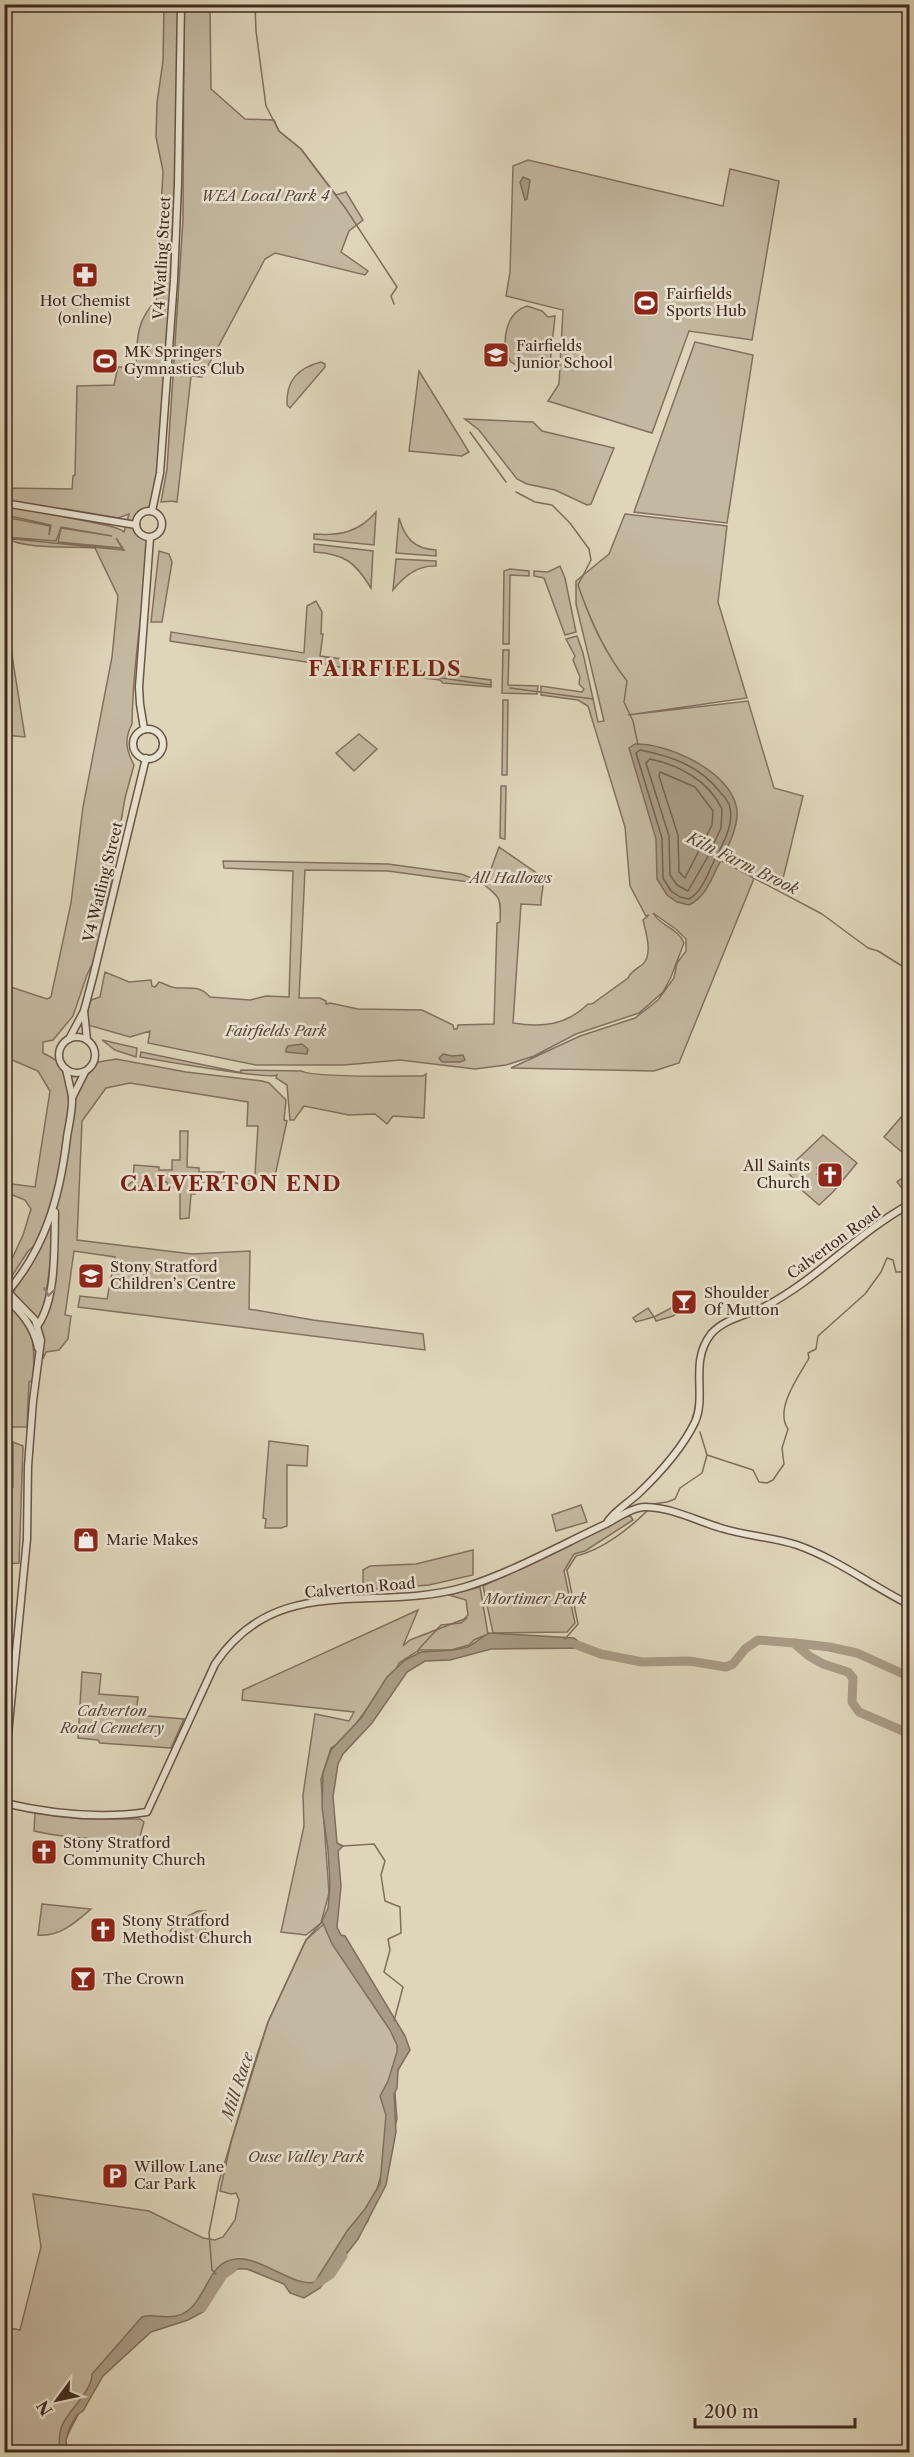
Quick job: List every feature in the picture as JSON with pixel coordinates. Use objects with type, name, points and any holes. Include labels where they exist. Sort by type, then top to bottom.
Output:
[{"type":"street","name":"V4 Watling Street","points":[[152,511],[160,473],[174,280],[181,4]]},
{"type":"street","points":[[4,503],[136,525]]},
{"type":"street","points":[[152,511],[161,518],[163,525],[160,533],[150,538],[140,534],[136,525],[141,514],[152,511]]},
{"type":"street","points":[[144,729],[139,687],[150,538]]},
{"type":"street","points":[[144,729],[150,729],[159,734],[163,743],[159,753],[146,759],[137,754],[133,744],[136,735],[144,729]]},
{"type":"street","name":"V4 Watling Street","points":[[69,1039],[84,1011],[146,759]]},
{"type":"street","name":"V4 Watling Street","points":[[84,1011],[87,1040]]},
{"type":"street","points":[[38,1325],[46,1310],[53,1257],[56,1205],[72,1098],[95,1056],[87,1040],[78,1037],[69,1039],[63,1044],[59,1054],[61,1064],[75,1073],[85,1071]]},
{"type":"street","points":[[66,1069],[72,1098]]},
{"type":"street","name":"Calverton Road","points":[[605,1524],[639,1493],[674,1454],[696,1419],[699,1405],[700,1360],[713,1332],[724,1324],[765,1306],[796,1286],[875,1226],[909,1204]]},
{"type":"street","points":[[6,1295],[37,1252],[56,1205]]},
{"type":"street","points":[[4,1775],[27,1539],[28,1466],[41,1340],[38,1325],[6,1295]]},
{"type":"street","points":[[6,1295],[28,1324],[35,1338],[38,1352]]},
{"type":"street","name":"Calverton Road","points":[[4,1803],[93,1815],[114,1816],[147,1812],[215,1664],[227,1647],[259,1620],[281,1610],[308,1602],[423,1595],[465,1587],[488,1579],[636,1509],[652,1508],[678,1513],[721,1528],[797,1545],[822,1556],[909,1605]]},
{"type":"green space","points":[[164,5],[180,5],[178,184],[160,473],[152,511],[141,514],[136,522],[140,534],[150,538],[132,724],[127,740],[129,754],[134,765],[125,798],[99,950],[87,975],[73,1016],[53,1040],[43,1042],[43,1053],[61,1065],[72,1097],[85,1071],[93,1063],[116,1059],[186,1072],[269,1083],[286,1100],[284,1120],[287,1121],[273,1185],[227,1183],[253,1180],[255,1174],[258,1126],[247,1126],[248,1102],[130,1083],[106,1088],[82,1121],[77,1240],[192,1254],[250,1251],[249,1309],[423,1334],[425,1350],[78,1307],[80,1296],[107,1299],[115,1257],[74,1251],[65,1315],[71,1316],[68,1339],[59,1350],[46,1352],[43,1359],[43,1353],[26,1315],[37,1327],[48,1311],[52,1249],[45,1303],[38,1320],[13,1293],[40,1241],[28,1251],[5,1287],[5,1274],[23,1235],[31,1209],[25,1200],[5,1192],[5,1183],[35,1187],[50,1091],[38,1071],[5,1057],[5,985],[47,999],[51,997],[71,903],[83,807],[112,657],[118,596],[95,548],[37,546],[5,538],[124,550],[116,538],[122,548],[58,542],[61,528],[112,536],[61,527],[56,541],[5,537],[5,517],[50,526],[49,535],[51,525],[5,515],[5,488],[72,489],[75,475],[77,386],[114,385],[118,367],[136,367],[137,339],[141,323],[149,308],[156,301],[163,171],[156,137],[157,103],[163,61]],"holes":[[[23,506],[66,509],[118,518],[129,514],[124,532]]]},
{"type":"green space","name":"WEA Local Park 4","points":[[184,5],[210,5],[211,89],[245,119],[274,120],[279,131],[301,149],[336,195],[346,192],[363,220],[349,231],[341,252],[368,271],[365,275],[275,253],[265,259],[202,377],[191,376],[177,502],[161,502],[167,469],[183,219]]},
{"type":"green space","name":"Fairfields Sports Hub","points":[[528,160],[723,206],[730,169],[779,181],[752,340],[689,331],[652,433],[548,401],[559,384],[563,310],[506,296],[510,272],[513,166]]},
{"type":"green space","points":[[527,306],[542,311],[548,317],[555,316],[550,364],[543,362],[535,367],[523,368],[511,362],[508,355],[505,338],[509,322],[514,315]]},
{"type":"green space","points":[[695,342],[753,355],[727,523],[634,512]]},
{"type":"green space","points":[[321,362],[325,364],[325,367],[290,408],[287,405],[287,396],[295,376],[306,368]]},
{"type":"green space","points":[[419,371],[469,452],[462,456],[409,451]]},
{"type":"green space","points":[[465,419],[533,422],[542,431],[614,448],[591,504],[587,505],[555,490],[527,484],[517,479],[479,430]]},
{"type":"green space","points":[[376,512],[374,545],[314,539],[314,534],[341,533],[356,528]]},
{"type":"green space","points":[[625,514],[727,526],[718,602],[747,698],[628,715],[748,701],[774,788],[803,796],[781,887],[755,876],[679,1063],[654,1071],[511,1068],[580,1036],[635,1018],[658,1000],[674,978],[677,963],[686,951],[686,939],[653,913],[678,934],[684,943],[663,992],[639,1013],[576,1034],[534,1056],[506,1065],[475,1069],[400,1060],[344,1065],[256,1065],[148,1043],[150,1031],[130,1037],[88,1025],[87,1012],[91,1000],[100,997],[105,972],[129,982],[151,980],[152,986],[155,987],[159,982],[175,988],[196,988],[210,997],[250,1000],[266,996],[289,997],[293,871],[224,868],[223,861],[388,864],[461,874],[472,878],[469,882],[388,871],[305,870],[299,998],[320,998],[326,1001],[326,1004],[358,1009],[422,1010],[453,1025],[454,1029],[457,1029],[458,1025],[494,1024],[497,923],[500,922],[500,908],[496,896],[482,883],[491,869],[499,847],[541,876],[543,883],[541,905],[521,904],[513,1023],[544,1025],[563,1021],[588,1004],[592,1004],[643,964],[648,955],[648,949],[643,920],[649,915],[646,916],[630,886],[625,827],[588,706],[578,700],[541,695],[541,686],[582,692],[584,689],[579,684],[580,677],[573,660],[575,656],[566,639],[577,636],[598,722],[604,721],[576,604],[576,581],[609,554]]},
{"type":"green space","points":[[399,518],[408,537],[416,545],[436,550],[436,556],[396,553]]},
{"type":"green space","points":[[314,544],[373,551],[371,588],[360,572],[348,561],[334,555],[314,552]]},
{"type":"green space","points":[[159,551],[169,554],[172,562],[162,622],[151,622]]},
{"type":"green space","points":[[396,559],[436,561],[436,566],[423,567],[412,572],[393,590]]},
{"type":"green space","points":[[560,566],[565,578],[576,632],[565,635],[544,578],[534,576],[534,571],[548,572]]},
{"type":"green space","points":[[510,569],[529,571],[529,576],[510,575],[509,644],[503,644],[504,571]]},
{"type":"green space","points":[[316,601],[322,612],[321,634],[323,634],[320,656],[366,662],[365,671],[170,641],[171,632],[304,653],[307,606]]},
{"type":"green space","points":[[11,649],[25,737],[5,735],[5,650]]},
{"type":"green space","points":[[503,650],[509,650],[508,685],[538,686],[537,694],[502,693]]},
{"type":"green space","points":[[388,667],[491,680],[491,687],[443,683],[440,680],[387,673]]},
{"type":"green space","points":[[503,700],[508,700],[507,775],[502,775]]},
{"type":"green space","points":[[359,734],[377,749],[354,771],[336,753]]},
{"type":"green space","points":[[501,786],[506,786],[505,839],[500,838]]},
{"type":"green space","points":[[102,1040],[137,1048],[136,1057],[115,1050]]},
{"type":"green space","points":[[141,1052],[238,1072],[241,1070],[302,1071],[322,1075],[359,1076],[423,1076],[426,1074],[424,1118],[393,1116],[387,1124],[375,1114],[349,1115],[304,1106],[294,1120],[290,1120],[287,1085],[276,1078],[277,1075],[254,1075],[168,1062],[140,1057]]},
{"type":"green space","points":[[909,1108],[909,1158],[884,1137]]},
{"type":"green space","points":[[180,1131],[188,1131],[187,1167],[199,1168],[199,1172],[224,1172],[224,1182],[196,1182],[195,1194],[191,1194],[189,1218],[180,1219],[180,1187],[168,1187],[167,1182],[158,1182],[158,1186],[138,1186],[138,1191],[127,1191],[128,1185],[133,1181],[134,1165],[172,1170],[172,1160],[180,1160]]},
{"type":"green space","points":[[823,1135],[857,1163],[819,1205],[796,1185],[797,1183],[786,1170]],"holes":[[[822,1164],[835,1170],[837,1175],[835,1177],[838,1181],[833,1186],[821,1174],[817,1174],[820,1171],[817,1168]]]},
{"type":"green space","points":[[909,1173],[909,1189],[905,1192],[897,1182]]},
{"type":"green space","points":[[4,1306],[10,1306],[19,1314],[32,1340],[33,1380],[29,1382],[27,1427],[5,1427]]},
{"type":"green space","points":[[673,1307],[680,1311],[673,1316],[656,1321],[654,1317]]},
{"type":"green space","points":[[648,1308],[654,1317],[636,1322],[633,1318]]},
{"type":"green space","points":[[269,1441],[308,1446],[307,1466],[287,1465],[287,1526],[281,1528],[265,1528],[266,1519],[263,1518]]},
{"type":"green space","points":[[13,1442],[23,1446],[19,1563],[5,1564],[5,1487],[13,1487]]},
{"type":"green space","points":[[581,1505],[587,1522],[556,1531],[552,1515]]},
{"type":"green space","name":"Mortimer Park","points":[[630,1515],[633,1520],[585,1551],[574,1554],[564,1571],[575,1623],[567,1632],[493,1633],[483,1586]]},
{"type":"green space","points":[[473,1550],[473,1575],[429,1585],[369,1590],[363,1584],[363,1570],[370,1566],[416,1564]]},
{"type":"green space","points":[[480,1587],[488,1634],[474,1640],[469,1645],[451,1650],[419,1650],[399,1663],[393,1675],[351,1730],[342,1741],[331,1748],[321,1779],[329,1893],[321,1923],[306,1935],[281,1932],[304,1826],[303,1795],[315,1714],[349,1721],[354,1712],[242,1700],[243,1690],[418,1610],[403,1646],[410,1640],[464,1619],[468,1615],[466,1600],[449,1595]]},
{"type":"green space","name":"Calverton Road Cemetery","points":[[82,1672],[101,1674],[99,1694],[138,1697],[136,1715],[184,1719],[171,1748],[100,1743],[98,1740],[78,1738]]},
{"type":"green space","points":[[35,1813],[82,1819],[140,1819],[144,1822],[139,1840],[60,1836],[34,1831]]},
{"type":"green space","points":[[42,1904],[91,1909],[60,1931],[38,1935]]},
{"type":"green space","points":[[198,1911],[206,1911],[205,1938],[181,1937],[170,1931],[178,1921]]},
{"type":"green space","name":"Ouse Valley Park","points":[[326,1922],[407,2046],[394,2081],[397,2119],[368,2221],[315,2288],[233,2261],[225,2263],[197,2311],[145,2334],[97,2378],[65,2440],[64,2452],[5,2452],[5,2327],[20,2330],[41,2247],[33,2194],[149,2211],[203,2238],[215,2240],[223,2237],[235,2220],[239,2200],[236,2193],[220,2191],[231,2142],[268,2022],[306,1940]]},
{"type":"green space","points":[[10,2110],[12,2134],[5,2135],[5,2111]]},
{"type":"water","points":[[523,177],[530,180],[525,200],[520,182]]},
{"type":"water","points":[[635,744],[663,748],[694,761],[721,781],[730,792],[736,805],[737,820],[729,844],[707,888],[695,902],[689,905],[677,902],[667,895],[657,879],[656,839],[629,748]]},
{"type":"water","points":[[302,1044],[308,1049],[307,1054],[286,1052],[288,1046]]},
{"type":"water","points":[[443,1054],[463,1055],[465,1060],[442,1062],[439,1058]]},
{"type":"water","points":[[489,1633],[574,1638],[586,1648],[491,1649],[450,1660],[425,1661],[407,1672],[372,1723],[343,1754],[338,1764],[333,1797],[337,1843],[343,1846],[338,1851],[341,1886],[337,1927],[341,1935],[345,1936],[405,2036],[410,2050],[398,2070],[397,2088],[394,2094],[396,2132],[386,2185],[358,2239],[320,2288],[304,2298],[290,2293],[284,2284],[247,2269],[233,2269],[222,2275],[209,2293],[209,2302],[203,2312],[188,2320],[151,2332],[103,2376],[83,2411],[77,2415],[70,2427],[66,2440],[67,2452],[59,2452],[61,2428],[84,2395],[92,2374],[142,2317],[171,2317],[185,2313],[197,2301],[220,2265],[236,2259],[256,2262],[298,2281],[315,2282],[380,2184],[386,2115],[380,2096],[388,2081],[397,2045],[390,2030],[332,1944],[322,1921],[328,1908],[330,1884],[322,1807],[323,1773],[331,1750],[361,1718],[387,1677],[405,1660],[421,1652],[468,1647]]},
{"type":"waterway","name":"Kiln Farm Brook","points":[[255,4],[256,31],[266,106],[279,131],[301,149],[346,209],[397,287],[391,296],[394,304]]},
{"type":"waterway","name":"Kiln Farm Brook","points":[[470,432],[506,482]]},
{"type":"waterway","name":"Kiln Farm Brook","points":[[516,492],[535,502],[552,505],[570,523],[589,549],[591,560],[578,585],[598,635],[611,659],[627,681],[624,702],[633,721],[638,745]]},
{"type":"waterway","points":[[413,674],[491,685]]},
{"type":"waterway","points":[[510,688],[593,699]]},
{"type":"waterway","name":"Kiln Farm Brook","points":[[720,860],[822,914],[868,948],[878,951],[910,971]]},
{"type":"waterway","points":[[707,1455],[753,1470],[759,1482],[767,1483],[773,1480],[784,1464],[782,1448],[788,1429],[784,1421],[786,1402],[809,1358],[808,1353],[816,1349],[818,1336],[865,1294],[881,1272],[887,1258],[893,1260],[896,1272],[903,1272],[910,1266]]},
{"type":"waterway","points":[[653,1504],[675,1499],[680,1488],[702,1473],[707,1455],[700,1432]]},
{"type":"waterway","points":[[565,1639],[578,1624],[567,1570],[576,1556],[596,1549],[615,1538],[648,1510]]},
{"type":"waterway","points":[[418,1653],[441,1625],[461,1623],[467,1618]]},
{"type":"waterway","points":[[577,1645],[601,1654],[642,1662],[689,1661],[726,1667],[733,1664],[745,1649],[758,1640],[794,1643],[823,1664],[848,1672],[853,1678],[852,1702],[859,1712],[910,1734]]},
{"type":"waterway","points":[[795,1643],[857,1653],[910,1677]]},
{"type":"waterway","points":[[343,1846],[374,1844],[385,1861],[381,1875],[385,1901],[400,1907],[401,1933],[388,1939],[390,1950],[384,1972],[403,1987],[394,2021]]},
{"type":"waterway","name":"Mill Race","points":[[216,2274],[212,2270],[209,2233],[219,2182],[255,2061],[268,2022],[306,1940],[322,1922]]},
{"type":"waterway","points":[[318,2283],[331,2274],[343,2256]]},
{"type":"waterway","points":[[202,2308],[223,2275],[233,2268]]},
{"type":"place","name":"Hot Chemist (online)","points":[[85,275]]},
{"type":"place","name":"Fairfields Sports Hub","points":[[646,303]]},
{"type":"place","name":"Fairfields Junior School","points":[[496,355]]},
{"type":"place","name":"MK Springers Gymnastics Club","points":[[105,361]]},
{"type":"place","name":"All Saints Church","points":[[830,1175]]},
{"type":"place","name":"Stony Stratford Children’s Centre","points":[[91,1276]]},
{"type":"place","name":"Shoulder Of Mutton","points":[[684,1302]]},
{"type":"place","name":"Marie Makes","points":[[86,1540]]},
{"type":"place","name":"Stony Stratford Community Church","points":[[44,1852]]},
{"type":"place","name":"Stony Stratford Methodist Church","points":[[103,1930]]},
{"type":"place","name":"The Crown","points":[[83,1979]]},
{"type":"place","name":"Willow Lane Car Park","points":[[115,2176]]},
{"type":"district","name":"FAIRFIELDS","points":[[385,669]]},
{"type":"district","name":"CALVERTON END","points":[[231,1184]]},
{"type":"park label","name":"All Hallows","points":[[511,878]]},
{"type":"park label","name":"Fairfields Park","points":[[276,1031]]}]
